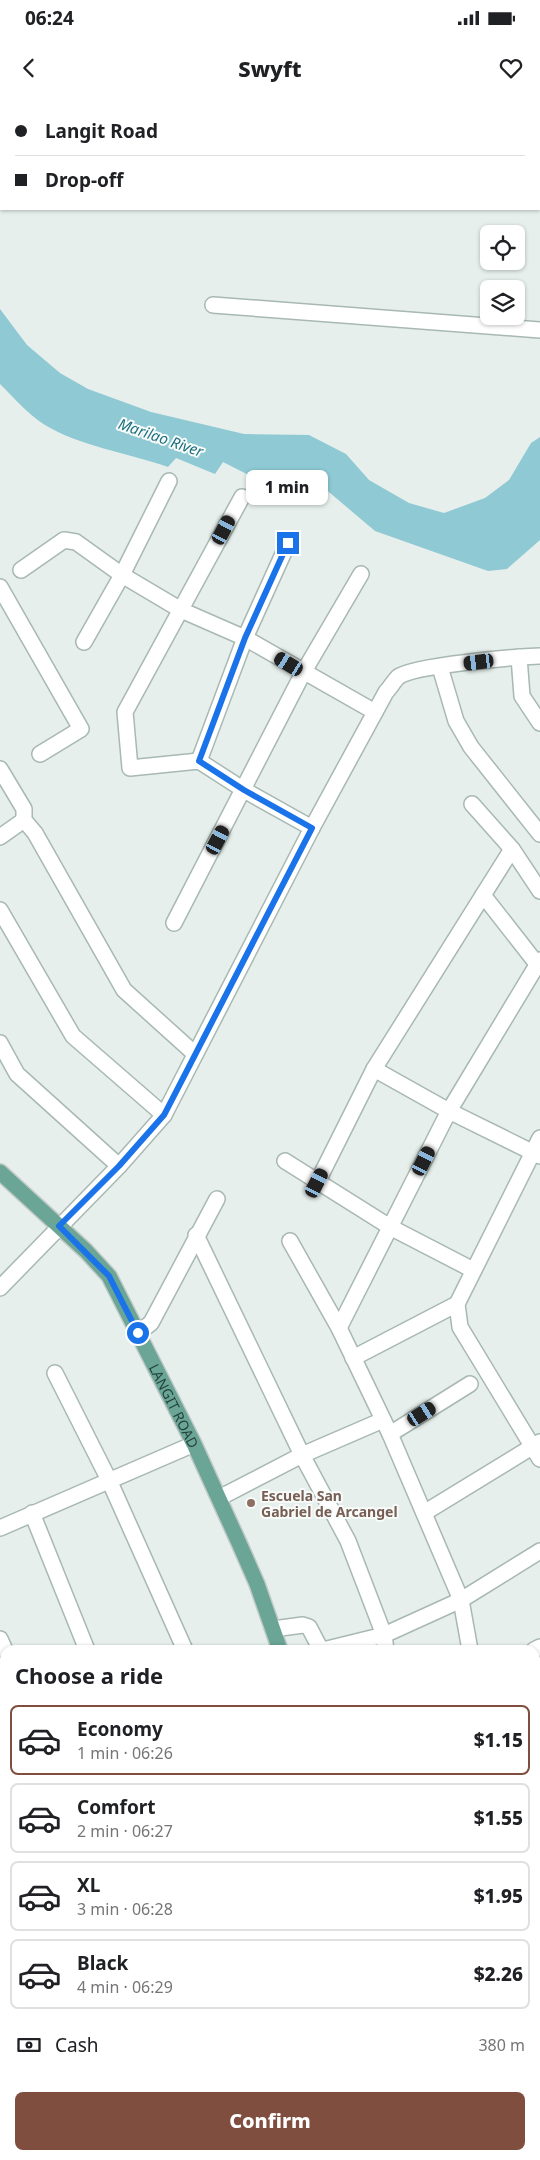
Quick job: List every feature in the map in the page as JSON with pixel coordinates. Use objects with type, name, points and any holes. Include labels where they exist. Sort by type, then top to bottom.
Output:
[{"type":"main road","name":"LANGIT ROAD","points":[[0,1172],[59,1226],[109,1276],[194,1444],[257,1584],[278,1645]]},
{"type":"street","points":[[213,305],[540,330]]},
{"type":"street","points":[[84,642],[122,575],[169,481]]},
{"type":"street","points":[[242,497],[125,712],[130,768],[199,761],[244,790],[312,828]]},
{"type":"street","points":[[21,570],[64,540],[76,542],[122,575],[181,610],[245,638],[303,673],[375,712]]},
{"type":"street","points":[[199,761],[245,638],[288,543]]},
{"type":"street","points":[[174,923],[303,673],[361,574]]},
{"type":"street","points":[[0,587],[81,729],[40,754]]},
{"type":"street","points":[[0,1288],[119,1166],[164,1115],[312,828],[386,692],[399,677],[416,670],[540,656]]},
{"type":"street","points":[[519,657],[522,696],[540,723]]},
{"type":"street","points":[[440,666],[456,721],[471,747],[540,834]]},
{"type":"street","points":[[0,769],[24,809],[24,820],[35,833],[124,990],[195,1054]]},
{"type":"street","points":[[472,804],[512,849],[540,891]]},
{"type":"street","points":[[0,837],[24,820]]},
{"type":"street","points":[[317,1183],[374,1069],[512,849]]},
{"type":"street","points":[[339,1328],[449,1111],[539,962],[483,895]]},
{"type":"street","points":[[0,910],[73,1036],[164,1115]]},
{"type":"street","points":[[0,1043],[17,1074],[119,1166]]},
{"type":"street","points":[[374,1069],[449,1111],[537,1154]]},
{"type":"street","points":[[424,1513],[537,1449],[460,1327],[457,1304],[473,1270],[537,1154],[540,1138]]},
{"type":"street","points":[[285,1161],[317,1183],[390,1227],[473,1270]]},
{"type":"street","points":[[138,1333],[151,1323],[196,1234],[217,1199]]},
{"type":"street","points":[[196,1234],[302,1456],[348,1541],[385,1642]]},
{"type":"street","points":[[290,1241],[339,1328],[390,1434],[462,1600],[469,1645]]},
{"type":"street","points":[[353,1358],[457,1304]]},
{"type":"street","points":[[55,1373],[109,1480],[183,1645]]},
{"type":"street","points":[[390,1434],[470,1384]]},
{"type":"street","points":[[218,1498],[302,1456],[383,1420]]},
{"type":"street","points":[[0,1528],[194,1444]]},
{"type":"street","points":[[32,1514],[85,1645]]},
{"type":"street","points":[[361,1645],[385,1642],[462,1600],[540,1551]]},
{"type":"street","points":[[273,1629],[303,1625],[309,1627],[319,1645]]},
{"type":"water","name":"Marilao River","points":[[0,309],[27,345],[60,373],[88,389],[151,412],[244,434],[309,435],[346,454],[369,480],[409,503],[444,513],[485,498],[509,480],[531,443],[540,437],[540,540],[507,569],[488,571],[375,531],[323,487],[268,485],[223,462],[215,474],[176,458],[168,467],[88,444],[58,432],[33,416],[0,384]]},
{"type":"place","name":"Escuela San Gabriel de Arcangel","points":[[251,1503]]},
{"type":"route","points":[[138,1333],[109,1276],[98,1262],[59,1226],[119,1166],[164,1115],[312,828],[244,790],[199,761],[245,638],[288,543]]}]
